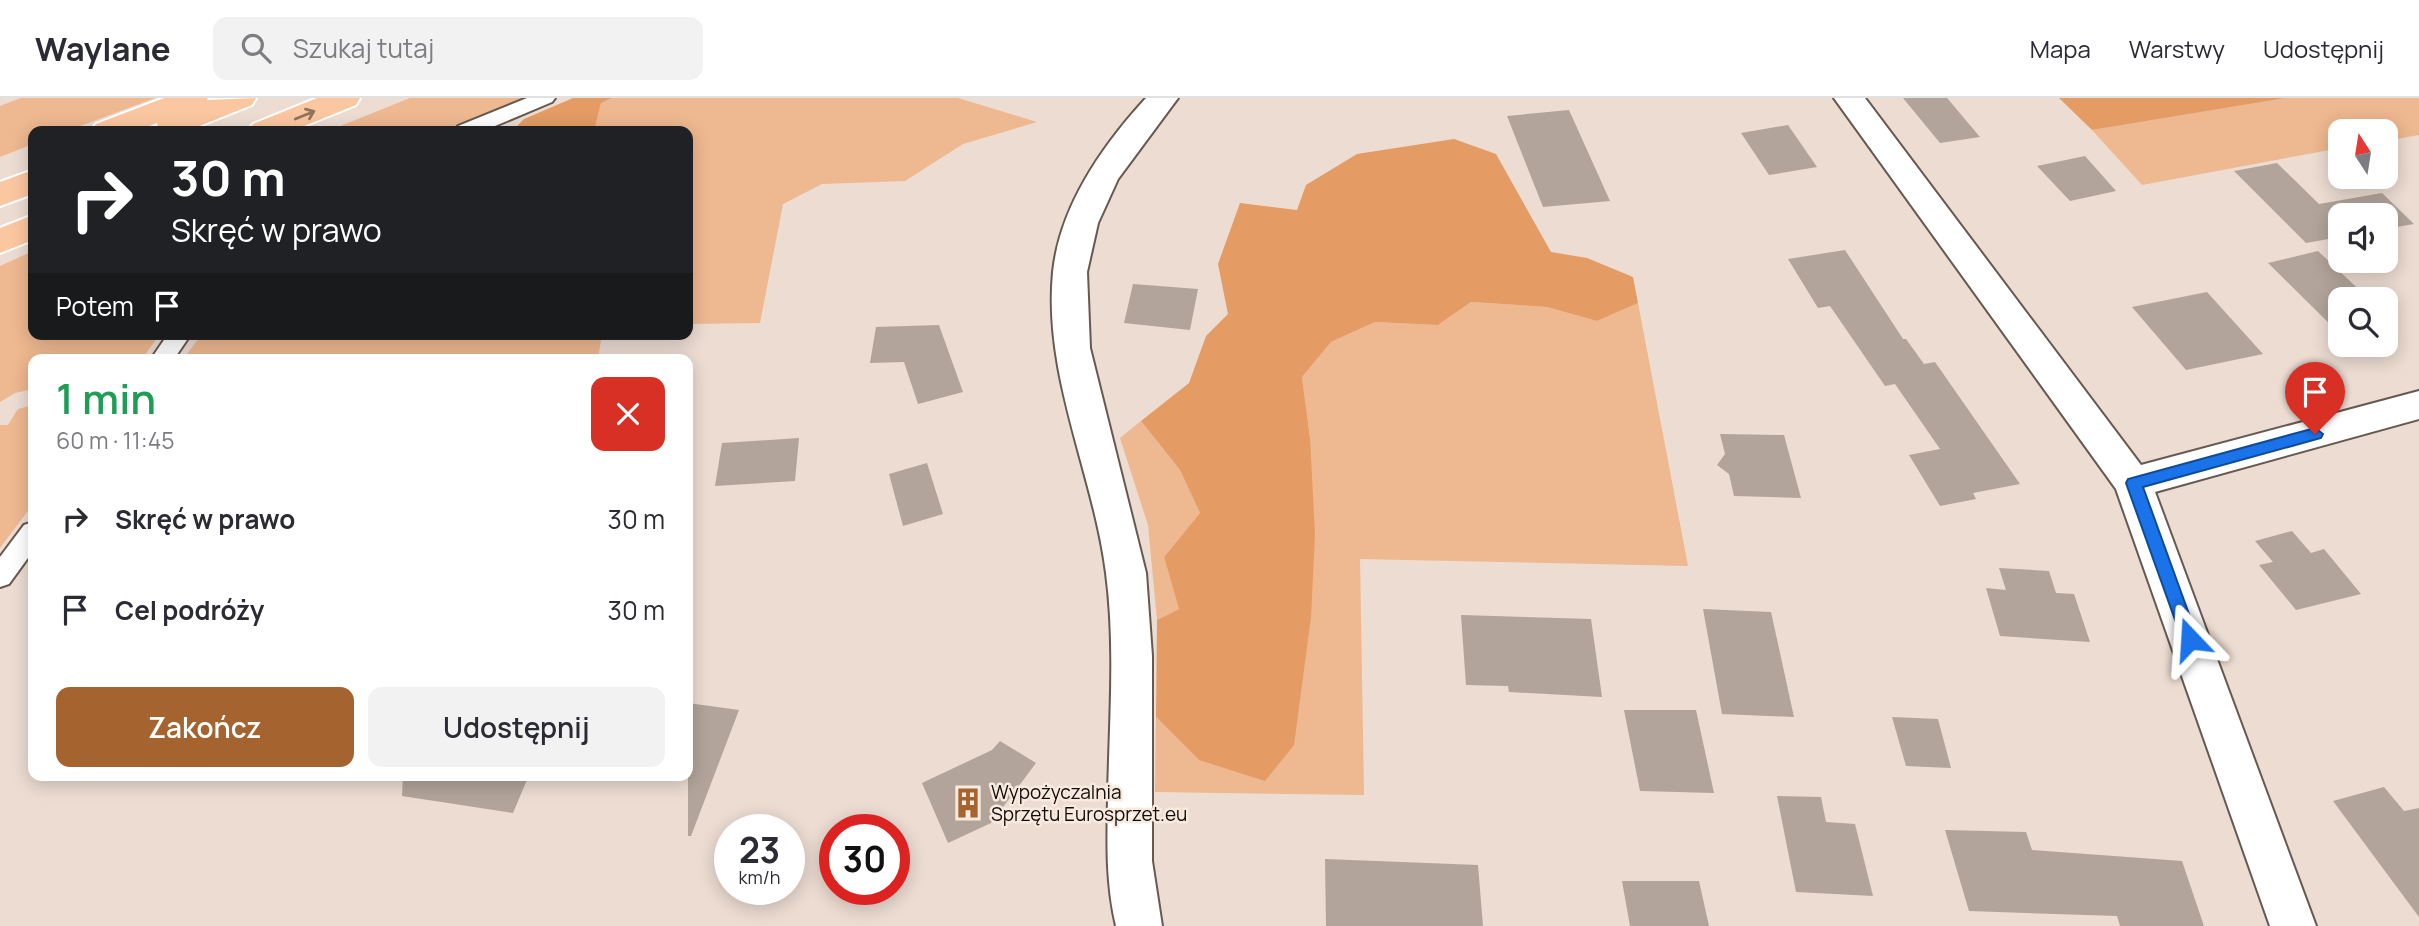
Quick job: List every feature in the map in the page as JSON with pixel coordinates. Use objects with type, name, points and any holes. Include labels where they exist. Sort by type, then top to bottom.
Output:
[{"type":"highway","points":[[120,126],[193,98]]},
{"type":"highway","points":[[170,126],[241,98]]},
{"type":"highway","points":[[276,126],[345,98]]},
{"type":"highway","points":[[0,173],[28,162]]},
{"type":"highway","points":[[0,195],[28,183]]},
{"type":"highway","points":[[0,241],[28,229]]},
{"type":"street","points":[[1139,926],[1128,871],[1131,724],[1125,572],[1107,480],[1085,408],[1068,317],[1070,271],[1085,211],[1112,159],[1163,98]]},
{"type":"street","points":[[1849,98],[2133,483],[2293,926]]},
{"type":"street","points":[[2133,483],[2419,405]]},
{"type":"lane","points":[[477,126],[545,98]]},
{"type":"lane","points":[[0,576],[28,539]]},
{"type":"shaded area","points":[[21,98],[155,98],[80,126],[28,126],[28,146],[0,157],[0,106]]},
{"type":"shaded area","points":[[410,98],[528,98],[460,126],[340,126]]},
{"type":"shaded area","points":[[573,98],[612,98],[601,103],[595,126],[517,126],[524,119]]},
{"type":"shaded area","points":[[612,98],[958,98],[1037,122],[963,144],[905,181],[822,184],[783,204],[760,323],[693,324],[693,126],[595,126],[601,103]]},
{"type":"shaded area","points":[[2059,98],[2286,98],[2092,130]]},
{"type":"shaded area","points":[[2286,98],[2419,98],[2419,135],[2398,139],[2398,119],[2328,119],[2328,150],[2142,185],[2092,130]]},
{"type":"shaded area","points":[[1454,139],[1496,154],[1551,252],[1587,258],[1633,277],[1638,303],[1597,321],[1547,307],[1471,302],[1438,325],[1375,322],[1331,342],[1302,377],[1310,438],[1315,534],[1311,617],[1294,745],[1265,781],[1199,760],[1156,717],[1157,620],[1179,609],[1164,557],[1200,513],[1180,470],[1141,421],[1189,383],[1206,336],[1228,314],[1218,264],[1240,203],[1297,210],[1306,185],[1357,154]]},
{"type":"shaded area","points":[[28,253],[28,340],[156,340],[146,354],[28,354],[28,390],[15,393],[0,402],[0,266]]},
{"type":"shaded area","points":[[1471,302],[1547,307],[1597,321],[1638,303],[1688,566],[1360,559],[1364,795],[1155,792],[1156,717],[1199,760],[1310,438],[1302,377],[1331,342],[1375,322],[1438,325]]},
{"type":"shaded area","points":[[197,340],[601,340],[599,354],[187,354]]},
{"type":"shaded area","points":[[28,406],[28,511],[0,548],[0,425],[8,425],[18,409]]},
{"type":"shaded area","points":[[1141,421],[1180,470],[1200,513],[1164,557],[1179,609],[1157,620],[1148,525],[1120,438]]},
{"type":"building","points":[[1903,98],[1947,98],[1980,137],[1940,143]]},
{"type":"building","points":[[1569,110],[1610,201],[1543,207],[1507,116]]},
{"type":"building","points":[[1788,125],[1817,167],[1769,175],[1741,133]]},
{"type":"building","points":[[2085,156],[2116,191],[2070,201],[2037,166]]},
{"type":"building","points":[[2277,163],[2319,204],[2382,193],[2392,203],[2328,203],[2328,239],[2306,243],[2234,171]]},
{"type":"building","points":[[2398,208],[2414,224],[2398,227]]},
{"type":"building","points":[[1845,250],[1903,339],[1906,339],[1924,364],[1935,362],[2020,484],[1973,493],[1976,499],[1940,506],[1909,455],[1940,449],[1895,384],[1885,386],[1830,306],[1818,308],[1788,259]]},
{"type":"building","points":[[2318,251],[2328,260],[2328,273],[2341,273],[2356,287],[2328,287],[2328,322],[2268,263]]},
{"type":"building","points":[[1133,284],[1198,289],[1190,330],[1124,323]]},
{"type":"building","points":[[2207,292],[2263,354],[2186,370],[2132,307]]},
{"type":"building","points":[[939,325],[963,392],[918,404],[904,362],[870,363],[876,327]]},
{"type":"building","points":[[1720,434],[1784,435],[1801,498],[1734,496],[1729,474],[1717,465],[1725,454]]},
{"type":"building","points":[[799,438],[795,481],[715,486],[722,443]]},
{"type":"building","points":[[927,463],[943,514],[903,526],[889,474]]},
{"type":"building","points":[[2292,531],[2311,553],[2324,549],[2361,594],[2296,610],[2259,565],[2273,562],[2255,541]]},
{"type":"building","points":[[1999,568],[2049,571],[2056,593],[2074,594],[2090,642],[2000,636],[1986,588],[2006,590]]},
{"type":"building","points":[[1703,609],[1771,612],[1794,717],[1722,714]]},
{"type":"building","points":[[1461,615],[1591,619],[1602,697],[1509,692],[1508,686],[1466,685]]},
{"type":"building","points":[[693,704],[739,710],[691,836],[688,836],[688,781],[693,781]]},
{"type":"building","points":[[1624,710],[1696,710],[1714,793],[1640,791]]},
{"type":"building","points":[[1892,717],[1938,719],[1951,768],[1906,766]]},
{"type":"building","name":"Wypożyczalnia Sprzętu Eurosprzet.eu","points":[[1000,741],[1036,763],[991,823],[948,843],[922,783],[992,750]]},
{"type":"building","points":[[403,781],[526,781],[513,813],[402,796]]},
{"type":"building","points":[[2384,787],[2404,811],[2419,808],[2419,917],[2333,801]]},
{"type":"building","points":[[1777,796],[1821,797],[1826,822],[1855,824],[1873,896],[1796,892]]},
{"type":"building","points":[[1945,830],[2026,832],[2032,850],[2182,861],[2204,926],[2120,926],[2117,916],[1969,911]]},
{"type":"building","points":[[1325,859],[1478,865],[1483,926],[1326,926]]},
{"type":"building","points":[[1622,881],[1699,881],[1709,926],[1630,926]]},
{"type":"place","name":"Wypożyczalnia Sprzętu Eurosprzet.eu","points":[[968,803]]},
{"type":"route","points":[[2190,639],[2133,483],[2315,434]]}]
